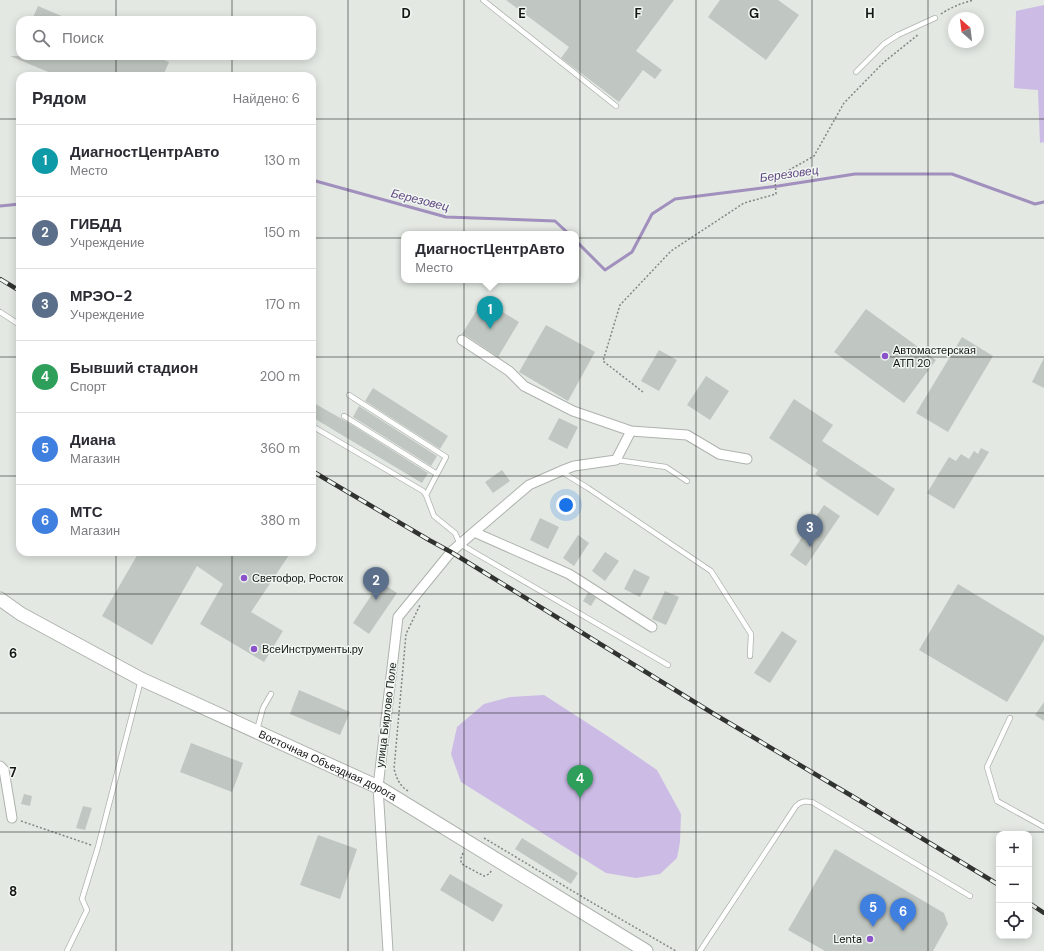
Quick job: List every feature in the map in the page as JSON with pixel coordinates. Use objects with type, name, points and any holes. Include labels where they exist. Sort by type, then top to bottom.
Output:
[{"type":"main road","name":"Восточная Объездная дорога","points":[[0,599],[21,614],[142,679],[378,787],[498,860],[626,941],[646,951]]},
{"type":"street","points":[[462,340],[509,371],[524,386],[573,411],[631,431],[687,435],[719,454],[747,459]]},
{"type":"street","points":[[616,460],[631,431]]},
{"type":"street","name":"улица Бирлово Поле","points":[[388,951],[378,787],[398,617],[451,552],[529,485],[574,466],[616,460]]},
{"type":"street","points":[[474,532],[569,574],[652,627]]},
{"type":"street","points":[[0,766],[4,770],[12,818]]},
{"type":"lane","points":[[483,0],[616,106]]},
{"type":"lane","points":[[856,72],[884,44],[898,35],[935,18]]},
{"type":"lane","points":[[0,312],[16,322]]},
{"type":"lane","points":[[349,395],[446,457],[426,495]]},
{"type":"lane","points":[[344,416],[437,474]]},
{"type":"lane","points":[[316,428],[423,491],[434,516],[455,533],[460,544],[668,665]]},
{"type":"lane","points":[[616,460],[666,467],[687,481]]},
{"type":"lane","points":[[560,471],[588,488],[711,571],[751,634],[750,656]]},
{"type":"lane","points":[[66,951],[87,910],[82,899],[98,847],[142,679]]},
{"type":"lane","points":[[256,731],[263,708],[271,694]]},
{"type":"lane","points":[[1010,718],[987,767],[997,801],[1044,827]]},
{"type":"lane","points":[[700,951],[799,802],[812,802],[970,896]]},
{"type":"path","points":[[935,18],[962,3],[974,0]]},
{"type":"path","points":[[643,392],[603,360],[620,305],[671,251],[744,203],[776,194],[775,178],[814,156],[844,103],[884,62],[919,34]]},
{"type":"path","points":[[408,791],[397,781],[394,769],[406,634],[420,606]]},
{"type":"path","points":[[12,818],[98,847]]},
{"type":"path","points":[[480,835],[676,951]]},
{"type":"path","points":[[467,842],[460,858],[461,863],[465,866],[484,876],[491,872],[498,860]]},
{"type":"shaded area","points":[[1044,5],[1044,142],[1040,143],[1038,90],[1014,88],[1016,11]]},
{"type":"shaded area","points":[[544,695],[657,770],[681,814],[680,842],[677,858],[660,874],[636,878],[606,873],[461,782],[451,754],[457,727],[484,704],[510,697]]},
{"type":"building","points":[[506,0],[674,0],[636,51],[662,70],[655,79],[643,70],[619,102],[561,58],[569,47]]},
{"type":"building","points":[[720,0],[778,0],[799,15],[766,60],[708,17]]},
{"type":"building","points":[[38,6],[62,16],[34,16]]},
{"type":"building","points":[[20,60],[165,60],[169,62],[165,72],[48,72]]},
{"type":"building","points":[[483,300],[519,322],[498,357],[462,334]]},
{"type":"building","name":"Автомастерская АТП 20","points":[[866,309],[936,360],[904,403],[834,352]]},
{"type":"building","points":[[546,325],[595,352],[568,401],[519,372]]},
{"type":"building","points":[[962,337],[993,356],[948,432],[916,413]]},
{"type":"building","points":[[659,350],[677,360],[659,391],[641,381]]},
{"type":"building","points":[[1044,358],[1044,388],[1032,382]]},
{"type":"building","points":[[706,376],[729,391],[710,420],[687,405]]},
{"type":"building","points":[[373,388],[448,436],[440,449],[365,401]]},
{"type":"building","points":[[794,399],[833,425],[822,441],[895,489],[878,516],[815,474],[818,470],[769,438]]},
{"type":"building","points":[[316,404],[349,423],[428,473],[422,483],[316,419]]},
{"type":"building","points":[[359,406],[437,456],[431,466],[353,417]]},
{"type":"building","points":[[559,418],[578,427],[567,449],[548,439]]},
{"type":"building","points":[[981,448],[989,452],[954,509],[927,493],[949,457],[956,461],[961,454],[969,459],[974,451],[978,454]]},
{"type":"building","points":[[502,470],[510,481],[493,493],[485,482]]},
{"type":"building","points":[[824,505],[840,516],[806,566],[790,555]]},
{"type":"building","points":[[540,518],[559,527],[548,549],[530,540]]},
{"type":"building","points":[[578,535],[589,543],[574,566],[563,558]]},
{"type":"building","points":[[605,552],[619,561],[605,581],[592,571]]},
{"type":"building","points":[[137,556],[288,556],[251,612],[283,631],[264,662],[200,624],[223,584],[197,566],[152,645],[102,616]]},
{"type":"building","points":[[634,569],[650,577],[640,597],[624,589]]},
{"type":"building","points":[[380,582],[397,593],[369,634],[353,623]]},
{"type":"building","points":[[958,584],[1044,636],[1044,640],[1007,702],[919,650]]},
{"type":"building","points":[[665,591],[679,597],[666,625],[652,619]]},
{"type":"building","points":[[588,593],[596,598],[591,606],[583,601]]},
{"type":"building","points":[[782,631],[797,641],[770,683],[754,673]]},
{"type":"building","points":[[299,690],[350,712],[340,735],[290,714]]},
{"type":"building","points":[[1044,702],[1044,721],[1035,715]]},
{"type":"building","points":[[191,743],[243,763],[232,792],[180,772]]},
{"type":"building","points":[[24,794],[32,796],[30,806],[21,804]]},
{"type":"building","points":[[83,806],[92,808],[85,830],[76,828]]},
{"type":"building","points":[[318,835],[357,849],[340,899],[300,885]]},
{"type":"building","points":[[522,838],[578,873],[571,884],[515,849]]},
{"type":"building","points":[[835,849],[944,913],[948,924],[933,951],[825,951],[788,930]]},
{"type":"building","points":[[450,874],[503,905],[493,922],[440,890]]},
{"type":"waterway","name":"Березовец","points":[[579,244],[605,270],[632,252],[652,214],[675,199],[778,186],[855,174],[952,174],[1035,204],[1044,202]]},
{"type":"waterway","name":"Березовец","points":[[316,181],[446,217],[555,221],[566,231]]},
{"type":"waterway","name":"Березовец","points":[[0,206],[16,204]]},
{"type":"railway","points":[[0,279],[16,289]]},
{"type":"railway","points":[[316,473],[451,552],[714,714],[996,883]]},
{"type":"railway","points":[[1032,905],[1044,913]]},
{"type":"place","name":"ДиагностЦентрАвто","points":[[490,329]]},
{"type":"place","name":"Автомастерская АТП 20","points":[[885,356]]},
{"type":"place","name":"МРЭО-2","points":[[810,547]]},
{"type":"place","name":"Светофор, Росток","points":[[244,578]]},
{"type":"place","name":"ГИБДД","points":[[376,600]]},
{"type":"place","name":"ВсеИнструменты.ру","points":[[254,649]]},
{"type":"place","name":"Бывший стадион","points":[[580,798]]},
{"type":"place","name":"Диана","points":[[873,927]]},
{"type":"place","name":"МТС","points":[[903,931]]},
{"type":"place","name":"Lenta","points":[[870,939]]}]
